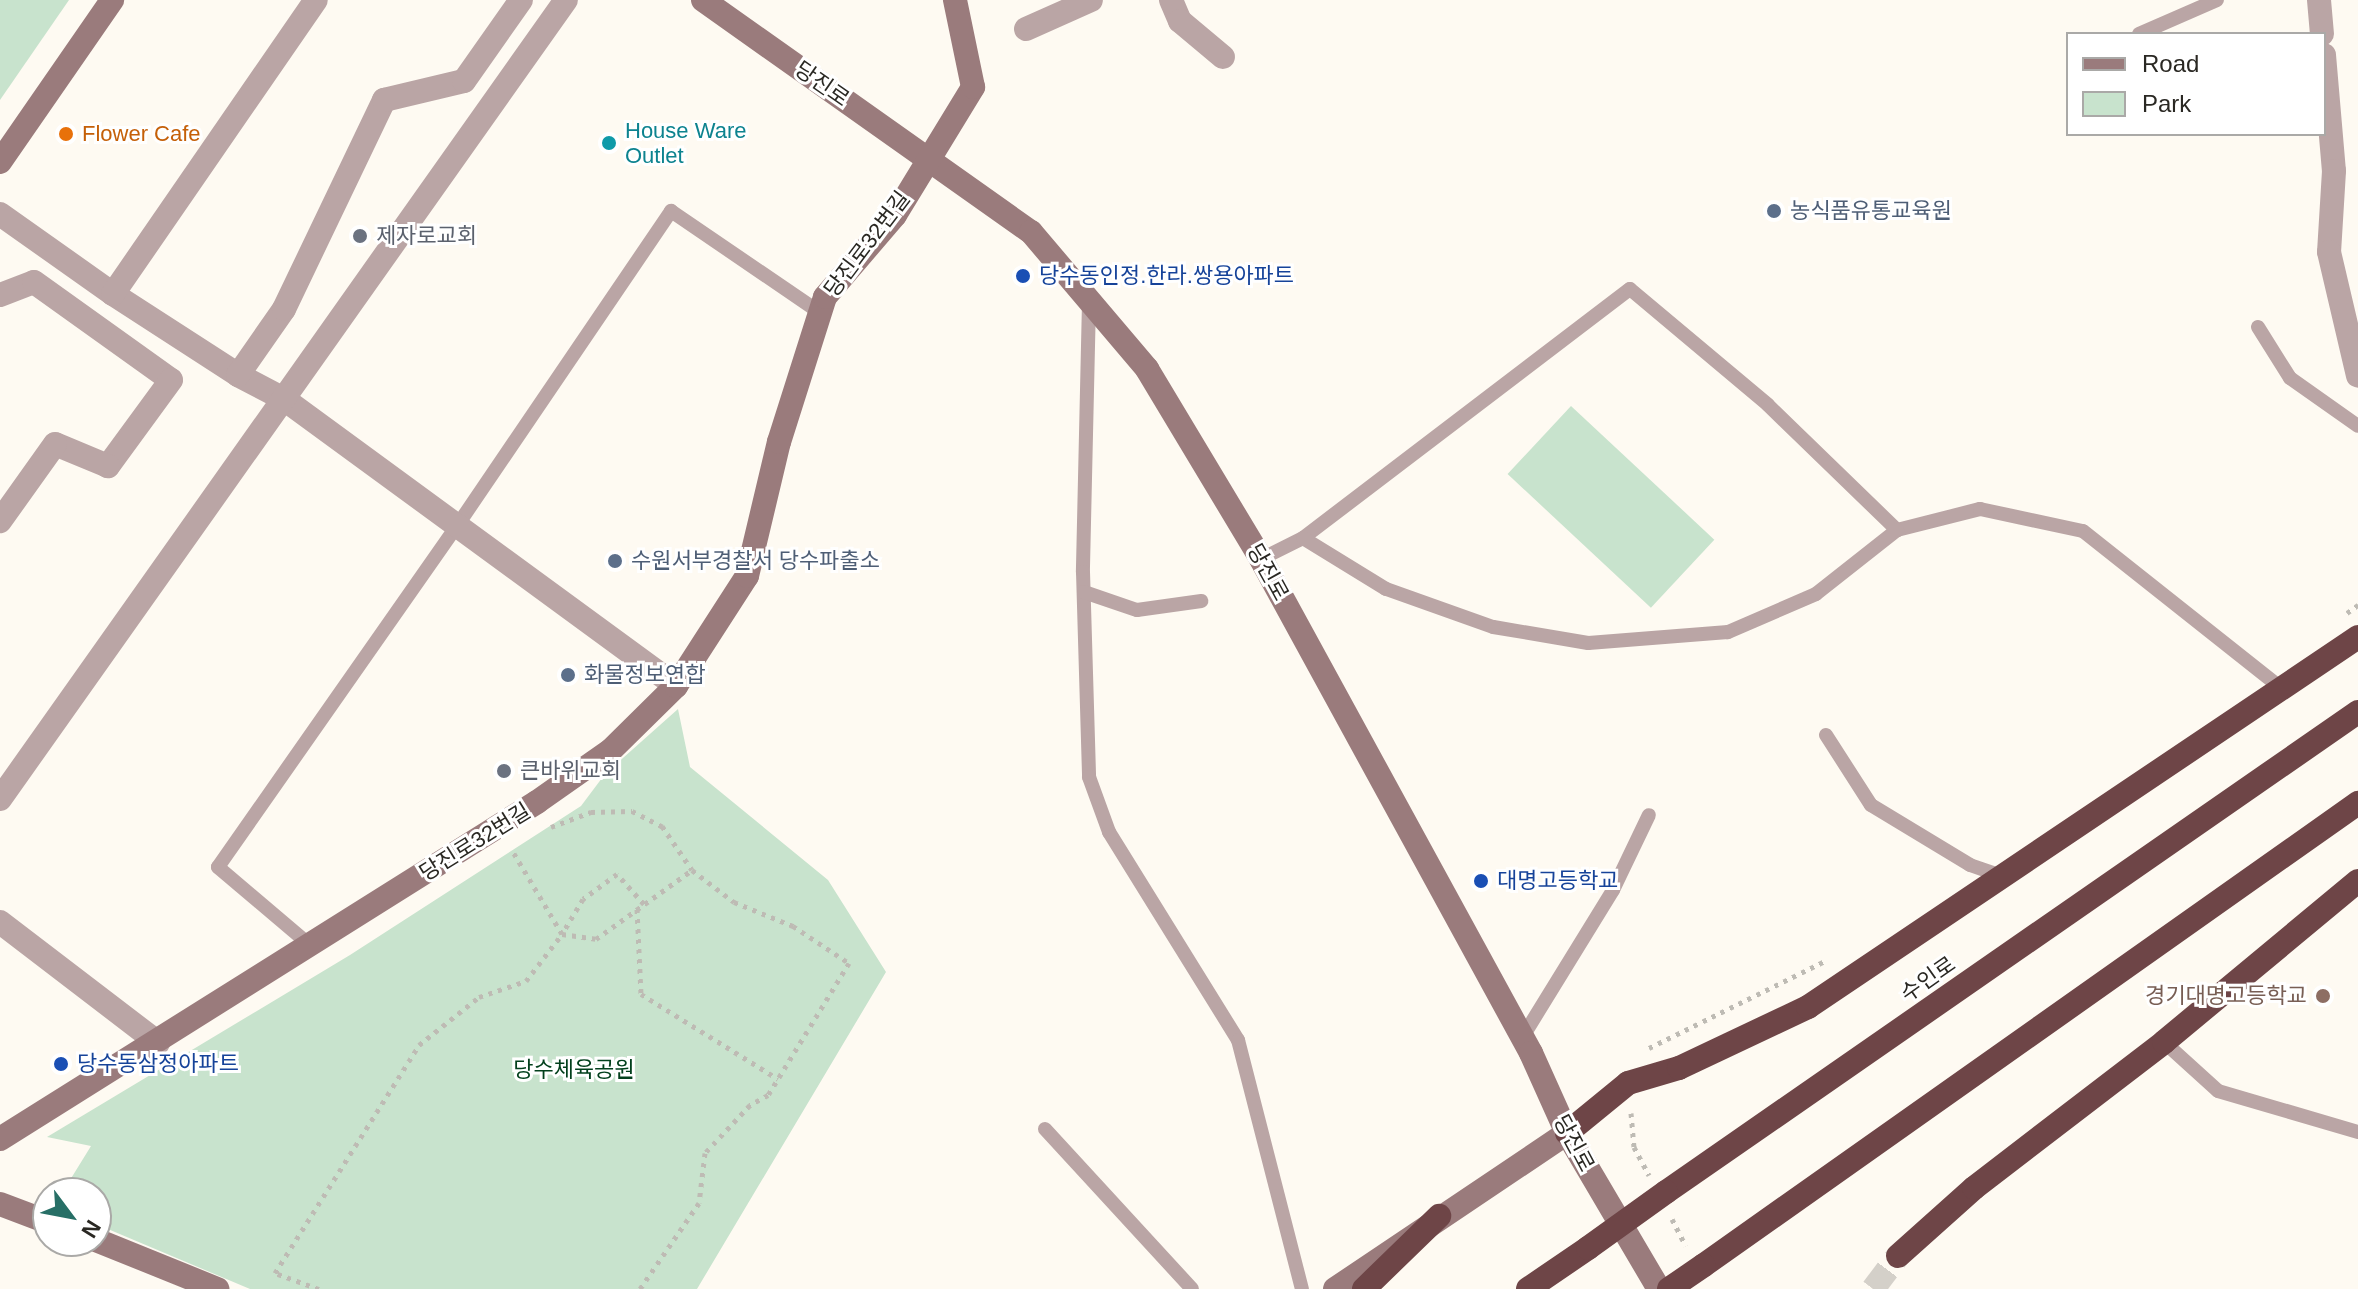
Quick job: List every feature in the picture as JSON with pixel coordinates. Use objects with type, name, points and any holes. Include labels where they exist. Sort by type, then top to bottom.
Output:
[{"type":"highway","points":[[1567,1133],[1628,1083],[1679,1068],[1808,1007],[2358,637]]},
{"type":"highway","name":"수인로","points":[[1528,1289],[2358,712]]},
{"type":"highway","points":[[1669,1289],[2358,803]]},
{"type":"highway","points":[[1898,1256],[1974,1188],[2164,1042],[2358,881]]},
{"type":"highway","points":[[1364,1289],[1439,1216]]},
{"type":"street","points":[[0,162],[112,0]]},
{"type":"street","points":[[113,294],[316,0]]},
{"type":"street","points":[[238,375],[284,309],[384,100],[464,81],[521,0]]},
{"type":"street","points":[[0,799],[566,0]]},
{"type":"street","name":"당진로","points":[[703,0],[1031,232],[1147,369],[1261,559],[1522,1038],[1567,1133],[1659,1289]]},
{"type":"street","name":"당진로32번길","points":[[0,1139],[158,1043],[537,802],[611,750],[676,686],[747,576],[779,442],[825,297],[895,215],[973,87],[955,0]]},
{"type":"street","points":[[1026,29],[1091,0]]},
{"type":"street","points":[[1171,0],[1180,21],[1223,57]]},
{"type":"street","points":[[2319,0],[2322,32]]},
{"type":"street","points":[[2326,78],[2334,171],[2329,252],[2358,376]]},
{"type":"street","points":[[0,214],[113,294],[238,375],[284,399],[676,686]]},
{"type":"street","points":[[0,295],[34,282],[171,380],[108,466],[55,444],[0,521]]},
{"type":"street","points":[[0,922],[158,1043]]},
{"type":"street","points":[[1335,1289],[1439,1216],[1567,1133]]},
{"type":"street","points":[[0,1204],[32,1216]]},
{"type":"street","points":[[112,1246],[217,1289]]},
{"type":"lane","points":[[2144,32],[2217,0]]},
{"type":"lane","points":[[311,946],[218,867],[457,526],[671,211],[819,312]]},
{"type":"lane","points":[[1261,559],[1303,538],[1630,289],[1768,405],[1897,530]]},
{"type":"lane","points":[[1089,301],[1084,592],[1089,777],[1109,832],[1238,1040],[1302,1289]]},
{"type":"lane","points":[[2258,327],[2290,378],[2358,426]]},
{"type":"lane","points":[[1303,538],[1386,589],[1493,627],[1588,643],[1728,632],[1816,594],[1897,530],[1980,509],[2083,531],[2282,689]]},
{"type":"lane","points":[[1084,592],[1137,610],[1201,601]]},
{"type":"lane","points":[[1826,735],[1871,805],[1970,865],[2002,876]]},
{"type":"lane","points":[[1522,1038],[1613,890],[1649,815]]},
{"type":"lane","points":[[2164,1042],[2218,1091],[2358,1132]]},
{"type":"lane","points":[[1045,1129],[1192,1289]]},
{"type":"path","points":[[546,829],[591,812],[632,811],[662,826],[692,870],[734,902],[793,926],[849,963],[768,1095],[750,1105],[705,1153],[699,1203],[640,1289]]},
{"type":"path","points":[[522,843],[509,851],[562,934],[596,939],[692,870]]},
{"type":"path","points":[[319,1289],[275,1273],[419,1045],[479,997],[526,981],[562,934],[583,899],[617,874],[644,904]]},
{"type":"path","points":[[637,909],[641,994],[778,1079]]},
{"type":"green space","points":[[0,0],[69,0],[0,100]]},
{"type":"green space","points":[[1571,406],[1714,540],[1651,608],[1508,474]]},
{"type":"green space","name":"당수체육공원","points":[[678,709],[690,767],[828,880],[886,972],[697,1289],[250,1289],[112,1231],[112,1177],[72,1177],[91,1146],[47,1137],[350,955],[581,806],[605,774]]},
{"type":"tunnel","points":[[1873,1289],[1898,1256]]},
{"type":"place","name":"Flower Cafe","points":[[66,134]]},
{"type":"place","name":"House Ware Outlet","points":[[609,143]]},
{"type":"place","name":"농식품유통교육원","points":[[1774,211]]},
{"type":"place","name":"제자로교회","points":[[360,236]]},
{"type":"place","name":"당수동인정.한라.쌍용아파트","points":[[1023,276]]},
{"type":"place","name":"수원서부경찰서 당수파출소","points":[[615,561]]},
{"type":"place","name":"화물정보연합","points":[[568,675]]},
{"type":"place","name":"큰바위교회","points":[[504,771]]},
{"type":"place","name":"대명고등학교","points":[[1481,881]]},
{"type":"place","name":"경기대명고등학교","points":[[2323,996]]},
{"type":"place","name":"당수동삼정아파트","points":[[61,1064]]}]
